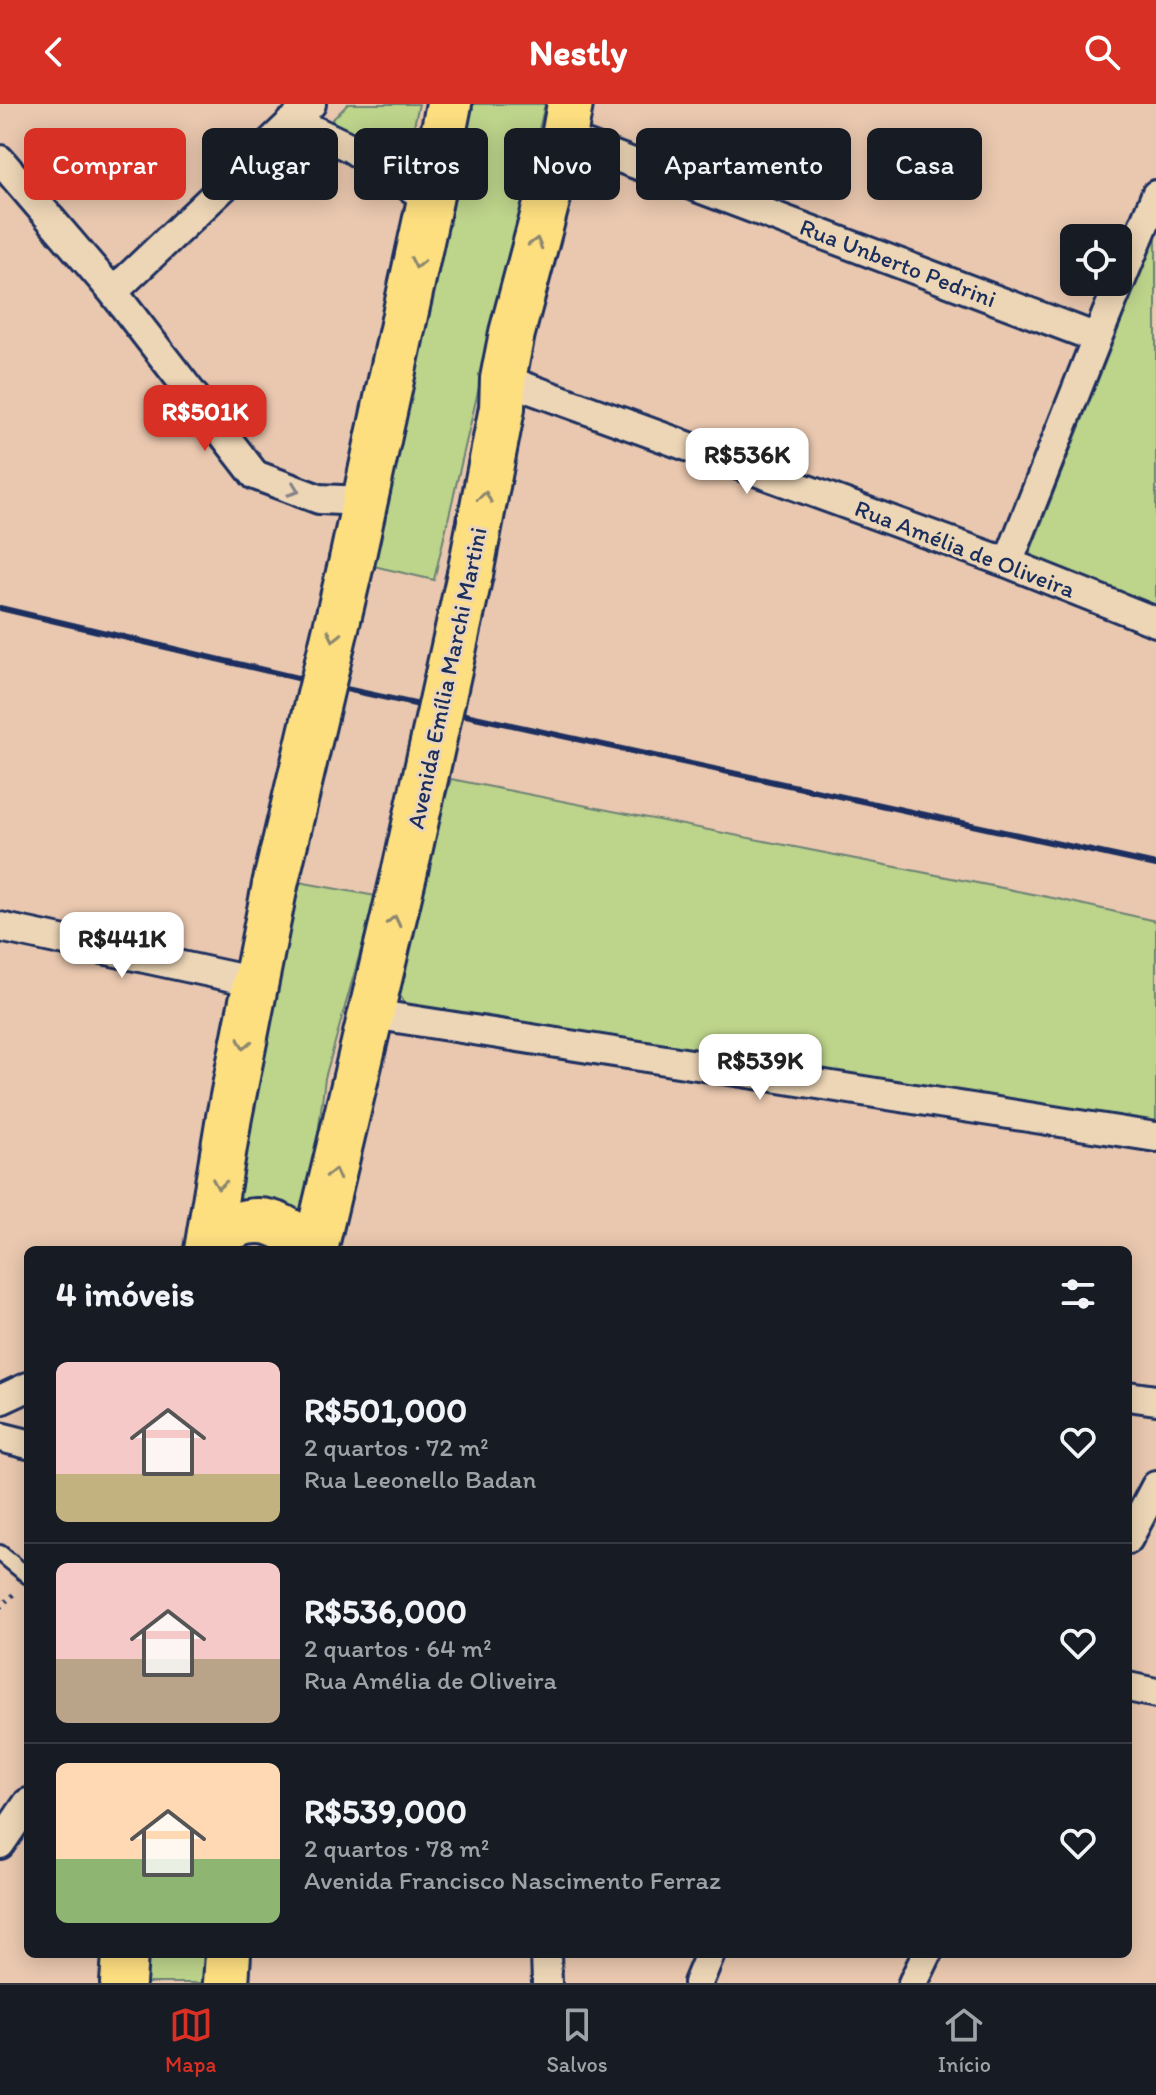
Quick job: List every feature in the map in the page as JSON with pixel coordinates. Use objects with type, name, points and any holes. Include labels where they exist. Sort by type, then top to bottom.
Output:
[{"type":"main road","points":[[444,128],[449,104]]},
{"type":"main road","name":"Avenida Emília Marchi Martini","points":[[313,1246],[405,870],[470,574],[502,408],[503,379],[512,333],[567,120]]},
{"type":"main road","points":[[205,1246],[275,885],[352,560],[430,200]]},
{"type":"main road","points":[[205,1246],[246,1222],[276,1223],[308,1246]]},
{"type":"main road","points":[[123,1983],[125,1958]]},
{"type":"main road","points":[[226,1983],[228,1958]]},
{"type":"street","points":[[113,292],[311,104]]},
{"type":"street","name":"Rua Unberto Pedrini","points":[[567,120],[1097,338]]},
{"type":"street","points":[[290,123],[354,150]]},
{"type":"street","points":[[0,160],[113,292],[255,475],[319,499],[364,501]]},
{"type":"street","points":[[1008,563],[1156,195]]},
{"type":"street","name":"Rua Amélia de Oliveira","points":[[503,379],[1008,563],[1156,622]]},
{"type":"street","points":[[0,927],[256,982]]},
{"type":"street","points":[[372,1014],[1156,1137]]},
{"type":"street","points":[[0,1400],[24,1389]]},
{"type":"street","points":[[1132,1397],[1156,1400]]},
{"type":"street","points":[[0,1437],[24,1443]]},
{"type":"street","points":[[1132,1531],[1156,1486]]},
{"type":"street","points":[[1132,1688],[1156,1693]]},
{"type":"street","points":[[0,1844],[24,1809]]},
{"type":"street","points":[[546,1958],[547,1983]]},
{"type":"street","points":[[698,1983],[708,1958]]},
{"type":"street","points":[[913,1983],[925,1958]]},
{"type":"lane","points":[[0,1553],[24,1573]]},
{"type":"green space","points":[[348,104],[419,104],[413,128],[354,128],[354,140],[329,123]]},
{"type":"green space","points":[[467,104],[545,104],[539,128],[504,128],[504,200],[523,200],[434,580],[369,565],[447,200],[488,200],[488,128],[462,128]]},
{"type":"green space","points":[[1156,233],[1156,610],[1029,555]]},
{"type":"green space","points":[[451,779],[1156,921],[1156,1126],[407,1011],[400,995],[433,841]]},
{"type":"green space","points":[[293,881],[376,896],[325,1078],[307,1223],[273,1199],[230,1211]]},
{"type":"green space","points":[[136,1958],[212,1958],[211,1983],[135,1983]]},
{"type":"railway","points":[[0,608],[323,684],[1156,865]]}]
